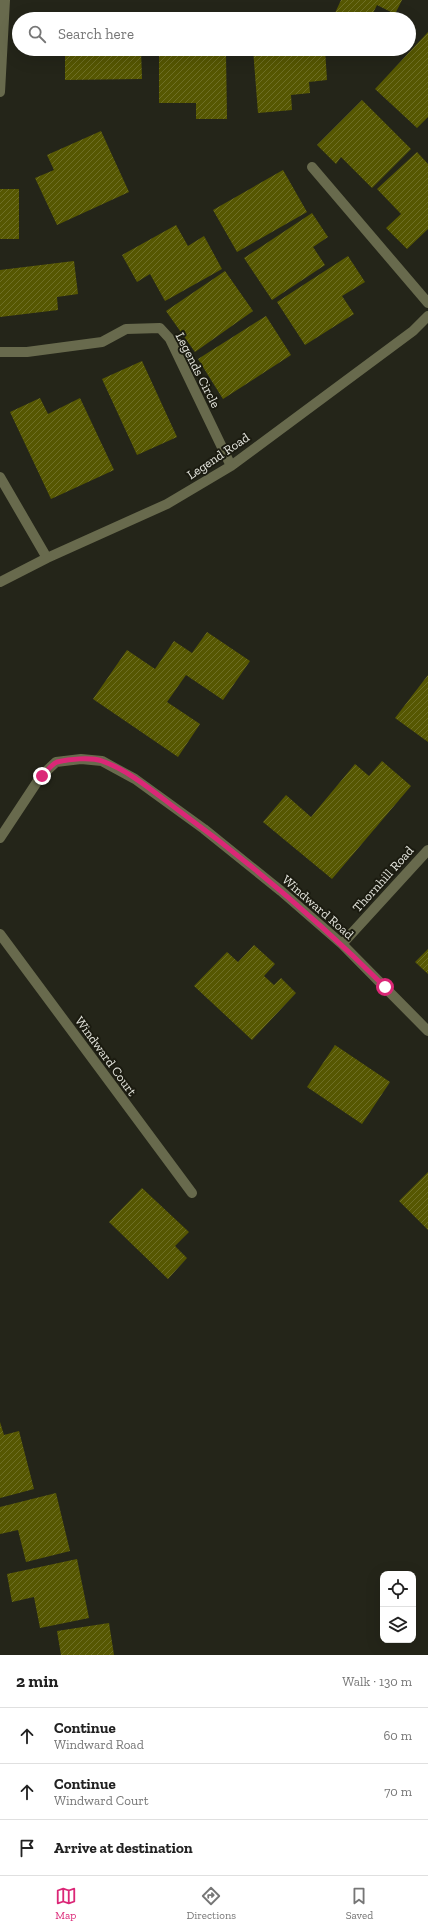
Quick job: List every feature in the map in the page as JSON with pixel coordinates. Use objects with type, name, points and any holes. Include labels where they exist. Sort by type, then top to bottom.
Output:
[{"type":"street","points":[[0,92],[5,0]]},
{"type":"street","points":[[312,167],[428,303]]},
{"type":"street","name":"Legend Road","points":[[0,582],[47,558],[167,504],[231,466],[413,331],[428,316]]},
{"type":"street","name":"Legends Circle","points":[[0,352],[27,352],[102,342],[126,329],[160,328],[170,339],[231,466]]},
{"type":"street","points":[[0,477],[47,558]]},
{"type":"street","name":"Windward Road","points":[[0,838],[42,776],[56,762],[81,759],[102,761],[135,779],[204,829],[281,891],[342,944],[428,1031]]},
{"type":"street","name":"Thornhill Road","points":[[342,944],[428,850]]},
{"type":"street","name":"Windward Court","points":[[0,934],[192,1193]]},
{"type":"building","points":[[341,0],[402,0],[396,12],[391,12],[377,5],[374,12],[335,12]]},
{"type":"building","points":[[428,32],[428,117],[417,128],[375,89],[406,56],[416,56],[416,45]]},
{"type":"building","points":[[65,56],[141,56],[142,79],[65,80]]},
{"type":"building","points":[[159,56],[226,56],[227,119],[196,119],[196,103],[159,103]]},
{"type":"building","points":[[254,56],[325,56],[327,80],[309,82],[310,93],[291,95],[292,110],[258,113]]},
{"type":"building","points":[[362,100],[411,149],[372,188],[341,157],[336,164],[317,145]]},
{"type":"building","points":[[101,131],[129,192],[57,225],[35,178],[54,170],[47,155]]},
{"type":"building","points":[[417,152],[428,164],[428,229],[407,249],[386,228],[401,214],[377,189]]},
{"type":"building","points":[[283,170],[307,212],[237,252],[213,210]]},
{"type":"building","points":[[0,189],[19,189],[19,239],[0,239]]},
{"type":"building","points":[[312,213],[328,237],[313,247],[325,265],[272,300],[244,258]]},
{"type":"building","points":[[176,225],[188,246],[204,236],[222,269],[165,301],[150,274],[137,282],[122,255]]},
{"type":"building","points":[[348,256],[365,282],[342,296],[354,314],[305,345],[277,302]]},
{"type":"building","points":[[74,261],[78,294],[57,297],[58,310],[0,317],[0,270]]},
{"type":"building","points":[[225,271],[253,311],[195,352],[166,311]]},
{"type":"building","points":[[266,316],[291,355],[223,399],[198,359]]},
{"type":"building","points":[[142,361],[177,437],[137,455],[102,379]]},
{"type":"building","points":[[40,398],[48,414],[80,398],[114,470],[51,499],[10,412]]},
{"type":"building","points":[[207,632],[250,661],[223,700],[186,675],[167,702],[200,724],[178,757],[93,699],[127,650],[155,669],[174,641],[192,653]]},
{"type":"building","points":[[428,675],[428,742],[395,718]]},
{"type":"building","points":[[382,761],[411,786],[332,879],[263,822],[286,795],[311,817],[355,764],[369,776]]},
{"type":"building","points":[[254,945],[275,964],[264,976],[274,985],[281,978],[296,993],[252,1040],[194,986],[227,952],[238,962]]},
{"type":"building","points":[[428,949],[428,974],[415,962]]},
{"type":"building","points":[[335,1045],[390,1082],[362,1124],[307,1087]]},
{"type":"building","points":[[428,1172],[428,1230],[399,1201]]},
{"type":"building","points":[[142,1188],[189,1232],[175,1246],[187,1258],[168,1279],[109,1222]]},
{"type":"building","points":[[0,1422],[4,1435],[19,1431],[34,1489],[0,1498]]},
{"type":"building","points":[[56,1493],[70,1551],[26,1562],[18,1530],[0,1534],[0,1507]]},
{"type":"building","points":[[77,1559],[89,1618],[40,1628],[34,1597],[12,1602],[7,1574]]},
{"type":"building","points":[[109,1623],[114,1655],[61,1655],[57,1631]]},
{"type":"route","points":[[42,776],[56,762],[81,759],[102,761],[135,779],[204,829],[281,891],[342,944],[385,987]]}]
